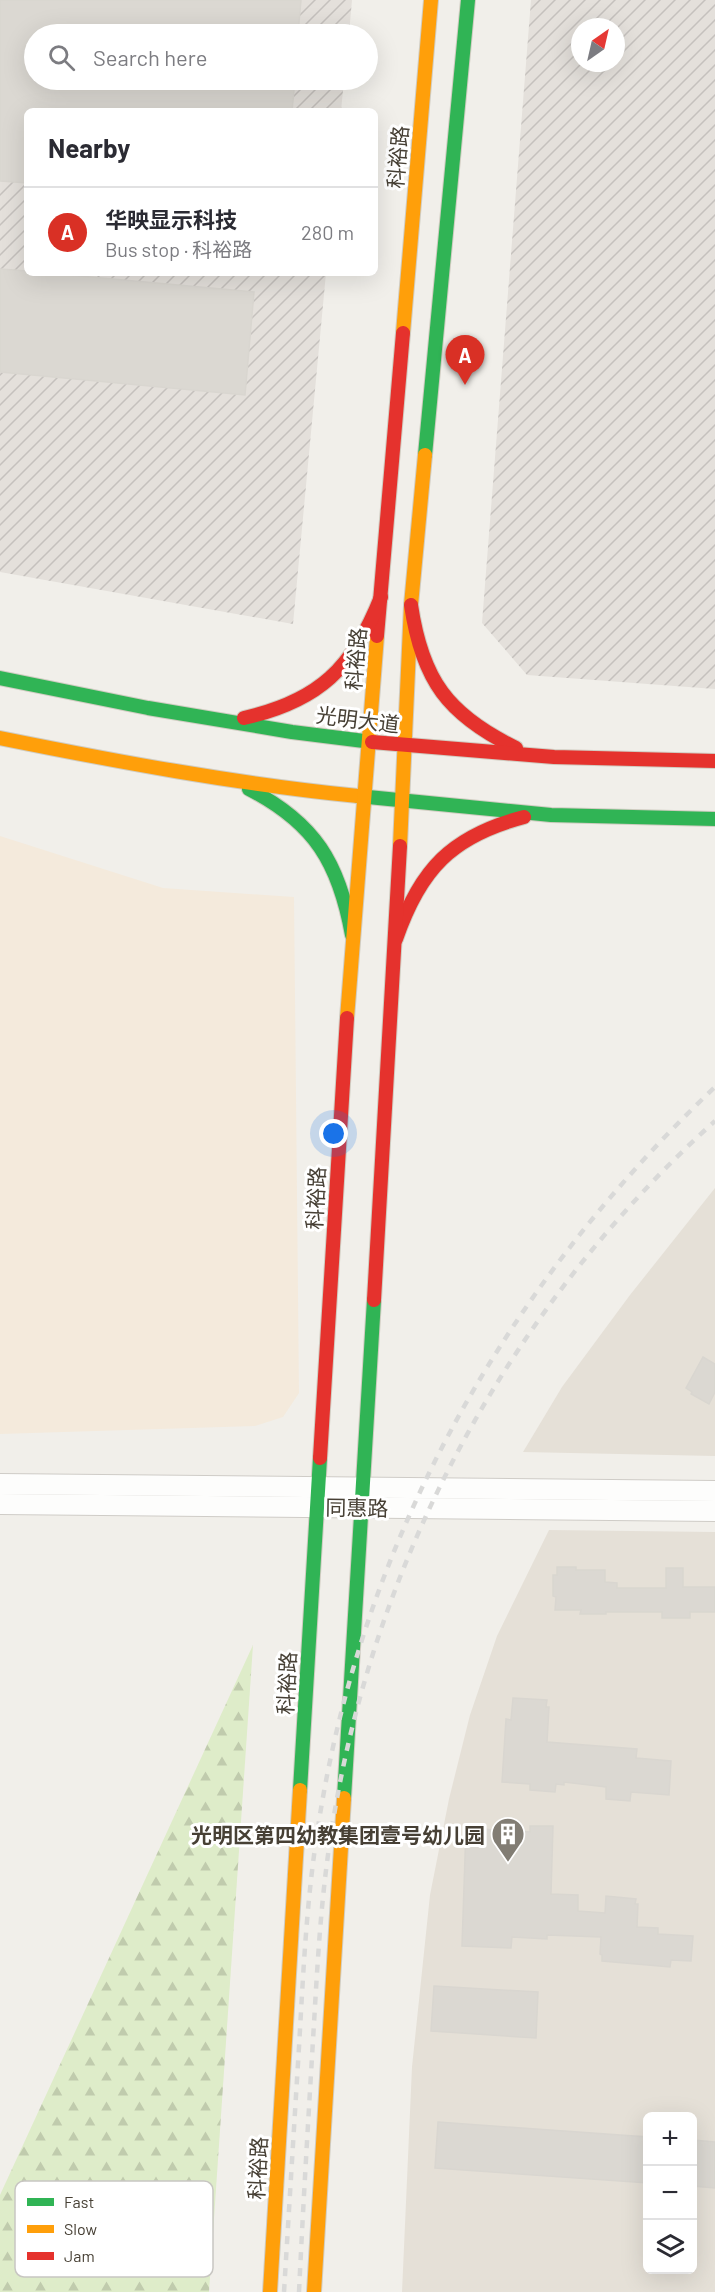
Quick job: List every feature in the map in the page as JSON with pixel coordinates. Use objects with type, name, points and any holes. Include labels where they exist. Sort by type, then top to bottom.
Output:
[{"type":"main road","name":"科裕路","points":[[270,2292],[352,936],[431,0]]},
{"type":"main road","points":[[314,2292],[396,939],[411,605],[468,0]]},
{"type":"main road","points":[[219,720],[260,716],[299,701],[316,690],[338,672],[357,650],[375,616],[381,597]]},
{"type":"main road","points":[[411,605],[413,624],[423,660],[431,676],[453,707],[474,726],[499,741],[516,748],[554,756]]},
{"type":"main road","name":"光明大道","points":[[0,678],[219,720],[369,742],[554,756],[715,760]]},
{"type":"main road","points":[[0,738],[139,766],[284,789],[551,814],[715,819]]},
{"type":"main road","points":[[213,778],[232,783],[270,800],[295,818],[316,841],[338,876],[345,895],[352,936]]},
{"type":"main road","points":[[396,939],[401,920],[414,894],[430,870],[444,856],[476,833],[493,825],[551,814]]},
{"type":"street","name":"同惠路","points":[[0,1484],[318,1497],[362,1507],[715,1511]]},
{"type":"street","name":"同惠路","points":[[0,1504],[318,1497],[363,1487],[715,1491]]},
{"type":"shaded area","points":[[0,0],[352,0],[350,24],[24,24],[24,90],[343,90],[341,108],[24,108],[24,276],[326,276],[293,624],[0,572]]},
{"type":"shaded area","points":[[531,0],[715,0],[715,689],[527,675],[482,623]]},
{"type":"shaded area","points":[[0,836],[163,888],[294,897],[299,1393],[283,1417],[255,1426],[0,1434]]},
{"type":"shaded area","points":[[715,1188],[715,1456],[523,1452],[562,1387],[630,1295]]},
{"type":"shaded area","points":[[549,1530],[715,1532],[715,2292],[402,2292],[412,2067],[430,1895],[449,1799],[470,1715],[497,1636]]},
{"type":"green space","points":[[253,1645],[213,2233],[213,2181],[15,2181],[15,2277],[210,2277],[209,2292],[0,2292],[0,2195]]},
{"type":"building","points":[[0,0],[301,0],[299,24],[24,24],[24,90],[294,90],[292,108],[24,108],[24,183],[0,181]]},
{"type":"building","points":[[0,269],[24,271],[24,276],[80,276],[254,292],[245,395],[0,372]]},
{"type":"building","points":[[703,1357],[715,1364],[715,1392],[709,1404],[691,1394],[692,1392],[686,1388]]},
{"type":"building","points":[[557,1567],[576,1567],[576,1570],[605,1570],[605,1582],[617,1583],[617,1588],[666,1588],[666,1568],[683,1568],[683,1587],[715,1587],[715,1612],[690,1612],[690,1618],[662,1618],[662,1612],[580,1614],[581,1610],[555,1610],[553,1575],[557,1575]]},
{"type":"building","points":[[513,1698],[547,1700],[546,1707],[549,1707],[547,1742],[637,1749],[636,1758],[671,1761],[669,1795],[631,1792],[630,1801],[606,1799],[606,1787],[564,1782],[564,1785],[556,1784],[555,1792],[530,1790],[530,1784],[502,1782],[506,1719],[511,1720]]},
{"type":"building","name":"光明区第四幼教集团壹号幼儿园","points":[[530,1826],[553,1826],[551,1894],[578,1895],[578,1911],[605,1913],[606,1896],[636,1899],[635,1904],[638,1904],[637,1927],[658,1928],[658,1934],[693,1936],[691,1961],[671,1960],[670,1967],[602,1961],[601,1937],[547,1935],[547,1939],[512,1937],[511,1948],[462,1946],[466,1828],[530,1832]]},
{"type":"building","points":[[434,1986],[538,1992],[536,2038],[431,2031]]},
{"type":"building","points":[[438,2122],[643,2137],[643,2183],[435,2168]]},
{"type":"building","points":[[697,2140],[715,2142],[715,2188],[697,2186]]},
{"type":"railway","points":[[284,2292],[307,1918],[316,1841],[336,1733],[366,1628],[404,1527],[451,1430],[506,1337],[569,1249],[638,1165],[715,1087]]},
{"type":"railway","points":[[299,2292],[321,1916],[330,1841],[350,1738],[378,1638],[415,1541],[460,1448],[513,1358],[573,1274],[641,1194],[715,1121]]},
{"type":"traffic: fast","points":[[425,455],[468,0]]},
{"type":"traffic: fast","points":[[0,678],[148,708],[292,732],[372,742]]},
{"type":"traffic: fast","points":[[249,789],[291,816],[320,848],[340,887],[352,935]]},
{"type":"traffic: fast","points":[[358,796],[551,815],[715,819]]},
{"type":"traffic: fast","points":[[344,1798],[374,1300]]},
{"type":"traffic: fast","points":[[300,1790],[320,1458]]},
{"type":"traffic: slow","points":[[403,333],[431,0]]},
{"type":"traffic: slow","points":[[400,846],[411,605],[425,455]]},
{"type":"traffic: slow","points":[[347,1018],[377,636]]},
{"type":"traffic: slow","points":[[0,738],[178,772],[358,796]]},
{"type":"traffic: slow","points":[[270,2292],[300,1790]]},
{"type":"traffic: slow","points":[[314,2292],[344,1798]]},
{"type":"traffic: jam","points":[[377,636],[403,333]]},
{"type":"traffic: jam","points":[[244,718],[293,702],[330,678],[358,643],[381,597]]},
{"type":"traffic: jam","points":[[411,605],[422,654],[431,675],[442,692],[472,722],[516,748]]},
{"type":"traffic: jam","points":[[372,742],[554,757],[715,761]]},
{"type":"traffic: jam","points":[[396,939],[416,893],[442,859],[458,845],[477,834],[524,817]]},
{"type":"traffic: jam","points":[[374,1300],[400,846]]},
{"type":"traffic: jam","points":[[320,1458],[347,1018]]},
{"type":"place","name":"华映显示科技","points":[[465,385]]},
{"type":"place","name":"光明区第四幼教集团壹号幼儿园","points":[[508,1863]]}]
